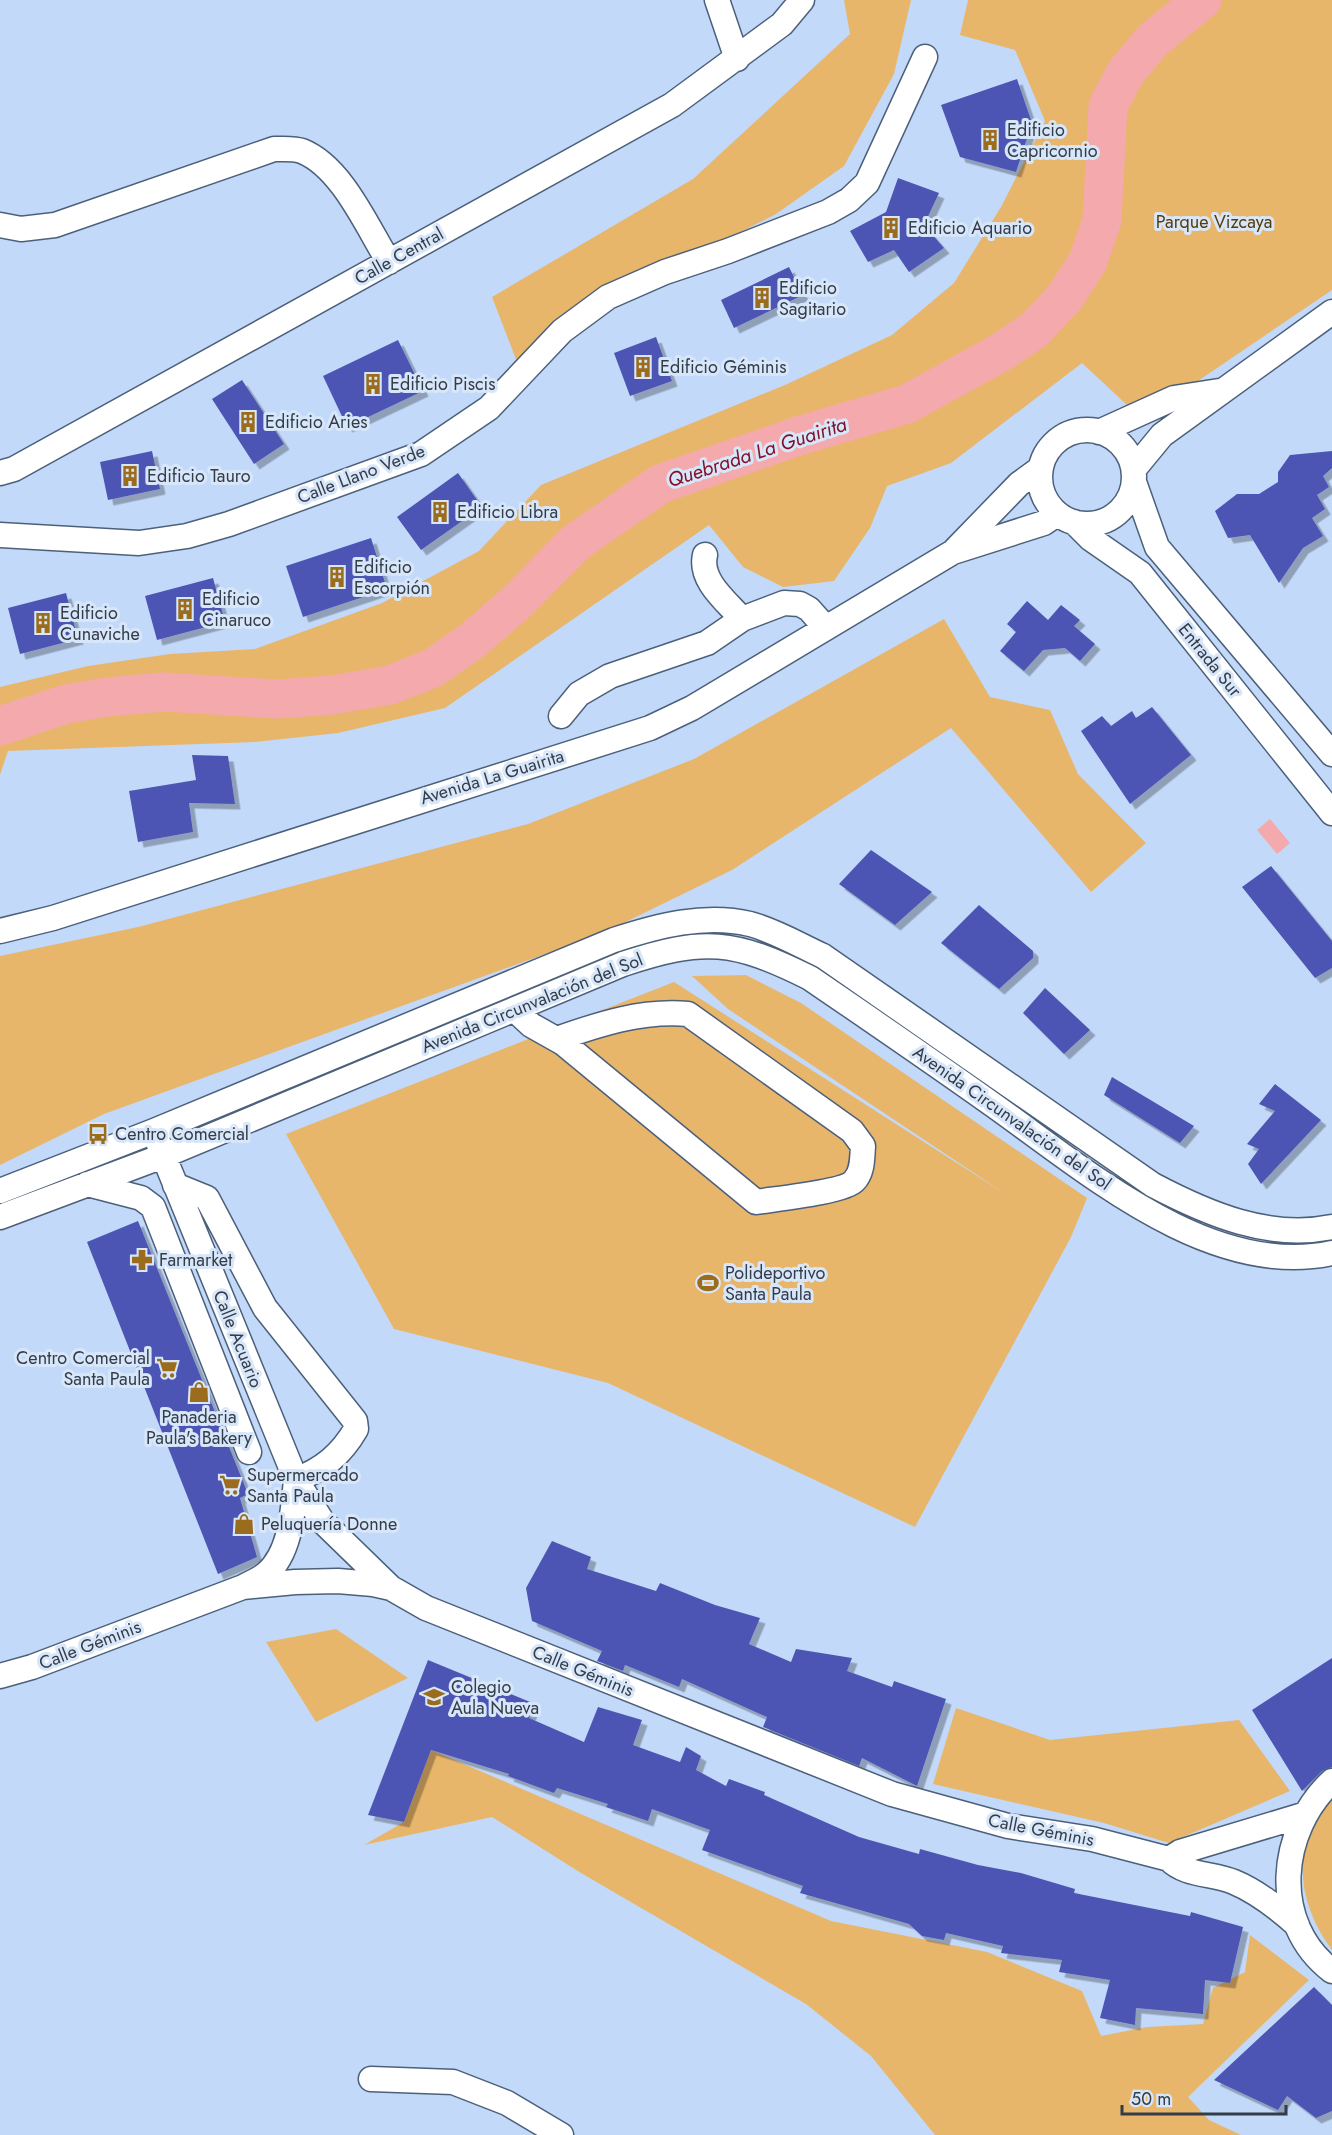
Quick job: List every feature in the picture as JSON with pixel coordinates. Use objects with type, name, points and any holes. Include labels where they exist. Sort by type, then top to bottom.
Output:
[{"type":"street","points":[[717,0],[737,59]]},
{"type":"street","name":"Calle Central","points":[[0,473],[14,469],[672,105],[782,24],[802,0]]},
{"type":"street","name":"Calle Llano Verde","points":[[0,535],[139,543],[187,536],[229,524],[421,454],[489,408],[562,331],[608,297],[665,272],[728,251],[828,212],[849,200],[867,183],[925,57]]},
{"type":"street","points":[[0,225],[21,229],[55,225],[274,149],[300,150],[323,163],[337,178],[389,262]]},
{"type":"street","name":"Avenida La Guairita","points":[[0,931],[53,918],[650,728],[692,708],[953,552],[1065,518],[1085,524],[1108,519],[1126,504],[1134,475],[1162,435],[1332,312]]},
{"type":"street","name":"Avenida La Guairita","points":[[953,552],[1019,484],[1041,468],[1052,446],[1062,437],[1074,432],[1099,432],[1174,398],[1225,390]]},
{"type":"street","points":[[1099,432],[1122,445],[1134,475]]},
{"type":"street","points":[[1041,468],[1041,488],[1045,498],[1065,518]]},
{"type":"street","name":"Entrada Sur","points":[[1134,475],[1157,547],[1332,754]]},
{"type":"street","name":"Entrada Sur","points":[[1065,518],[1140,573],[1332,813]]},
{"type":"street","points":[[705,555],[702,564],[706,577],[742,619]]},
{"type":"street","points":[[561,716],[579,694],[610,676],[707,643],[742,619],[784,603],[800,604],[809,609],[825,627]]},
{"type":"street","name":"Avenida Circunvalación del Sol","points":[[0,1191],[154,1131],[614,940],[650,928],[684,922],[719,920],[750,924],[778,934],[823,956],[1154,1185],[1188,1203],[1225,1218],[1259,1227],[1289,1231],[1332,1227]]},
{"type":"street","points":[[614,940],[623,964]]},
{"type":"street","name":"Avenida Circunvalación del Sol","points":[[0,1217],[163,1156],[623,964],[656,953],[707,946],[743,949],[768,957],[810,978],[1102,1182],[1140,1207],[1177,1227],[1217,1243],[1254,1252],[1287,1257],[1332,1253]]},
{"type":"street","points":[[515,1010],[531,1025],[557,1039],[756,1202],[852,1184],[861,1172],[863,1146],[852,1131],[688,1014],[660,1013],[612,1020],[557,1039]]},
{"type":"street","name":"Calle Acuario","points":[[154,1131],[296,1480],[322,1521],[391,1588]]},
{"type":"street","points":[[87,1184],[141,1198],[153,1207],[249,1452]]},
{"type":"street","points":[[175,1185],[207,1198],[265,1308],[355,1421],[356,1429],[336,1457],[317,1471],[296,1480],[285,1545],[278,1561],[266,1574],[243,1587]]},
{"type":"street","name":"Calle Géminis","points":[[0,1676],[32,1667],[243,1587],[338,1581],[391,1588],[426,1608],[892,1794],[1008,1826],[1092,1839],[1168,1859],[1176,1867],[1232,1881],[1255,1893],[1297,1925]]},
{"type":"street","name":"Calle Géminis","points":[[1332,1780],[1318,1794],[1303,1815],[1289,1858],[1287,1881],[1290,1903],[1297,1925],[1310,1947],[1332,1971]]},
{"type":"street","points":[[1168,1859],[1180,1852],[1303,1815]]},
{"type":"street","points":[[371,2079],[453,2082],[507,2103],[561,2135]]},
{"type":"green space","points":[[844,0],[911,0],[894,74],[844,166],[776,214],[723,241],[517,362],[492,297],[693,179],[850,34]]},
{"type":"green space","name":"Parque Vizcaya","points":[[968,0],[1332,0],[1332,290],[1186,389],[1127,405],[1082,363],[951,463],[887,486],[870,528],[834,581],[783,587],[743,567],[709,525],[445,708],[338,733],[255,742],[8,751],[0,775],[0,687],[88,666],[170,654],[255,649],[382,603],[479,551],[541,485],[785,385],[892,335],[954,283],[1001,207],[1045,121],[1015,50],[960,35]]},
{"type":"green space","points":[[944,619],[990,697],[1050,710],[1078,774],[1146,843],[1091,892],[951,728],[732,870],[603,933],[104,1114],[0,1165],[0,956],[138,927],[528,824],[694,759]]},
{"type":"green space","name":"Polideportivo Santa Paula","points":[[746,975],[801,1003],[1087,1198],[1071,1237],[915,1527],[608,1383],[394,1329],[286,1134],[674,982],[1007,1195],[728,1009],[692,976]]},
{"type":"green space","points":[[336,1629],[408,1678],[316,1722],[266,1642]]},
{"type":"green space","points":[[956,1708],[1050,1740],[1239,1720],[1290,1791],[1169,1843],[1104,1823],[933,1784]]},
{"type":"green space","points":[[431,1750],[831,1921],[987,1952],[1082,1991],[1101,2036],[1147,2027],[1203,2024],[1213,1988],[1245,1972],[1250,1935],[1309,1980],[1188,2097],[1209,2120],[1241,2135],[935,2135],[871,2056],[806,2004],[581,1873],[492,1817],[364,1845],[404,1822]]},
{"type":"green space","points":[[1332,1797],[1332,1950],[1311,1912],[1305,1893],[1303,1873],[1304,1853],[1309,1834],[1318,1815]]},
{"type":"shaded area","points":[[1270,819],[1290,843],[1277,854],[1257,830]]},
{"type":"building","name":"Edificio Capricornio","points":[[1017,79],[1032,123],[1016,172],[960,157],[941,105]]},
{"type":"building","name":"Edificio Aquario","points":[[898,178],[939,193],[924,225],[944,248],[909,272],[894,250],[868,262],[850,231],[886,212]]},
{"type":"building","name":"Edificio Sagitario","points":[[789,267],[803,295],[734,328],[721,300]]},
{"type":"building","name":"Edificio Géminis","points":[[656,337],[672,381],[630,396],[614,353]]},
{"type":"building","name":"Edificio Piscis","points":[[398,340],[423,391],[347,427],[323,376]]},
{"type":"building","name":"Edificio Aries","points":[[242,380],[284,444],[254,464],[212,399]]},
{"type":"building","name":"Edificio Tauro","points":[[152,451],[160,489],[108,500],[100,462]]},
{"type":"building","points":[[1332,451],[1332,468],[1323,476],[1329,487],[1317,495],[1325,509],[1312,518],[1323,536],[1303,548],[1279,583],[1250,535],[1228,538],[1215,511],[1237,494],[1259,494],[1278,482],[1278,472],[1290,455]]},
{"type":"building","name":"Edificio Libra","points":[[458,473],[482,507],[421,550],[397,517]]},
{"type":"building","name":"Edificio Escorpión","points":[[371,538],[387,589],[303,617],[286,566]]},
{"type":"building","name":"Edificio Cinaruco","points":[[213,578],[225,622],[157,640],[145,596]]},
{"type":"building","name":"Edificio Cunaviche","points":[[66,593],[78,639],[20,654],[8,608]]},
{"type":"building","points":[[1027,601],[1048,620],[1061,605],[1080,620],[1074,626],[1095,644],[1080,661],[1065,648],[1043,650],[1024,671],[1000,651],[1016,632],[1007,624]]},
{"type":"building","points":[[1152,707],[1191,755],[1130,804],[1081,731],[1102,716],[1111,726],[1132,711],[1136,718]]},
{"type":"building","points":[[192,755],[228,756],[235,804],[189,803],[193,832],[138,842],[129,791],[196,780]]},
{"type":"building","points":[[871,850],[932,892],[895,925],[839,884]]},
{"type":"building","points":[[1271,866],[1332,941],[1332,968],[1315,978],[1242,887]]},
{"type":"building","points":[[979,905],[1033,951],[1033,958],[999,989],[941,943]]},
{"type":"building","points":[[1045,988],[1090,1030],[1064,1054],[1023,1013]]},
{"type":"building","points":[[1112,1077],[1194,1126],[1180,1143],[1104,1095]]},
{"type":"building","points":[[1275,1084],[1321,1120],[1261,1184],[1248,1164],[1259,1149],[1247,1144],[1275,1111],[1259,1104]]},
{"type":"building","name":"Centro Comercial Santa Paula","points":[[138,1221],[248,1494],[240,1498],[257,1557],[218,1574],[87,1242]]},
{"type":"building","points":[[552,1541],[591,1557],[587,1569],[656,1591],[660,1583],[715,1605],[760,1618],[749,1644],[791,1662],[796,1649],[852,1658],[847,1671],[892,1687],[894,1681],[946,1699],[917,1786],[862,1758],[859,1766],[763,1727],[767,1717],[682,1679],[679,1687],[625,1665],[623,1671],[597,1661],[602,1651],[532,1621],[526,1588]]},
{"type":"building","points":[[1332,1658],[1332,1767],[1322,1771],[1302,1791],[1252,1710]]},
{"type":"building","points":[[428,1660],[535,1704],[529,1718],[584,1742],[598,1707],[642,1720],[633,1745],[680,1762],[686,1747],[701,1756],[696,1770],[726,1786],[729,1779],[765,1792],[764,1795],[859,1837],[919,1854],[920,1849],[978,1865],[1021,1873],[1075,1889],[1074,1893],[1190,1916],[1191,1912],[1243,1927],[1230,1983],[1205,1980],[1203,2014],[1136,2008],[1135,2025],[1100,2018],[1110,1980],[1059,1972],[1062,1960],[1001,1953],[1003,1946],[946,1933],[944,1940],[922,1936],[909,1924],[800,1893],[803,1886],[702,1850],[710,1830],[652,1809],[648,1821],[606,1807],[608,1804],[557,1788],[554,1793],[508,1776],[509,1774],[431,1750],[404,1822],[368,1815]]},
{"type":"building","points":[[1314,1987],[1332,2005],[1332,2111],[1316,2118],[1287,2096],[1278,2110],[1214,2080]]},
{"type":"waterway","name":"Quebrada La Guairita","points":[[0,726],[66,704],[107,697],[163,692],[277,699],[332,695],[390,685],[433,668],[473,640],[518,601],[575,543],[660,484],[798,436],[907,404],[1003,351],[1034,330],[1065,297],[1088,261],[1102,220],[1108,106],[1126,72],[1153,40],[1202,0]]},
{"type":"place","name":"Edificio Capricornio","points":[[990,140]]},
{"type":"place","name":"Edificio Aquario","points":[[891,228]]},
{"type":"place","name":"Edificio Sagitario","points":[[762,298]]},
{"type":"place","name":"Edificio Géminis","points":[[643,367]]},
{"type":"place","name":"Edificio Piscis","points":[[373,384]]},
{"type":"place","name":"Edificio Aries","points":[[248,422]]},
{"type":"place","name":"Edificio Tauro","points":[[130,476]]},
{"type":"place","name":"Edificio Libra","points":[[440,512]]},
{"type":"place","name":"Edificio Escorpión","points":[[337,577]]},
{"type":"place","name":"Edificio Cinaruco","points":[[185,609]]},
{"type":"place","name":"Edificio Cunaviche","points":[[43,623]]},
{"type":"place","name":"Centro Comercial","points":[[98,1134]]},
{"type":"place","name":"Farmarket","points":[[142,1260]]},
{"type":"place","name":"Polideportivo Santa Paula","points":[[708,1283]]},
{"type":"place","name":"Centro Comercial Santa Paula","points":[[167,1368]]},
{"type":"place","name":"Panaderia Paula's Bakery","points":[[199,1392]]},
{"type":"place","name":"Supermercado Santa Paula","points":[[230,1485]]},
{"type":"place","name":"Peluquería Donne","points":[[244,1524]]},
{"type":"place","name":"Colegio Aula Nueva","points":[[434,1697]]}]
